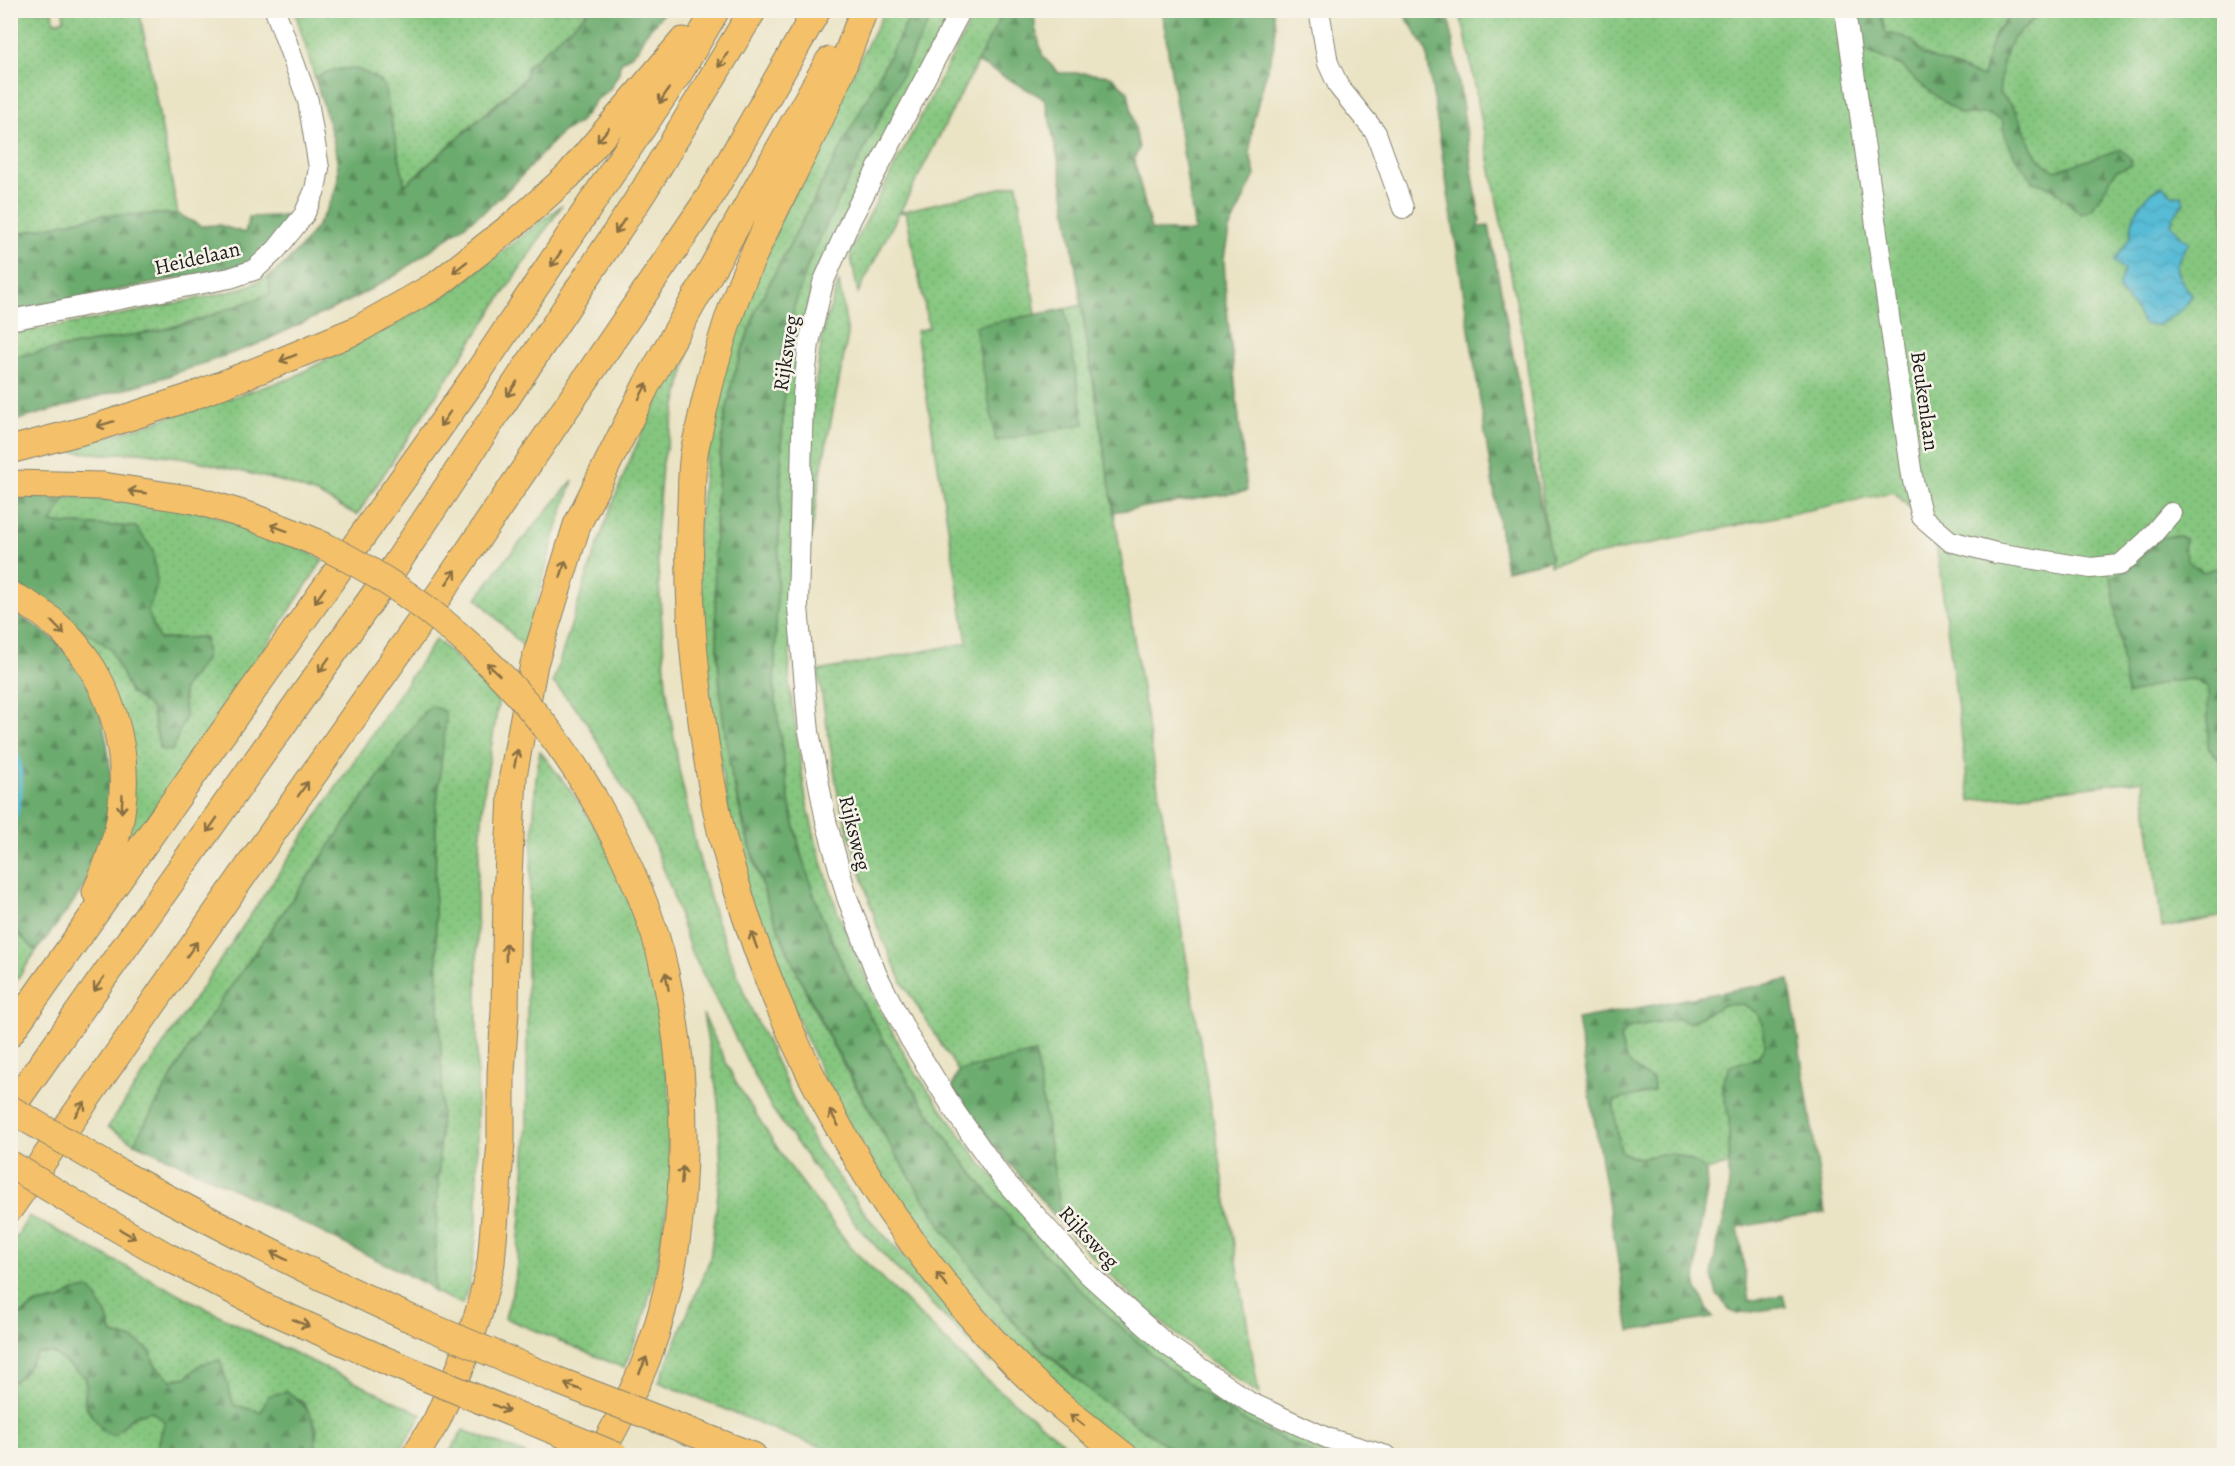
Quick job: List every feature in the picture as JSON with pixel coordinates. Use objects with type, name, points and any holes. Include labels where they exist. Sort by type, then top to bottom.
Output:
[{"type":"highway","points":[[10,450],[188,398],[357,330],[438,284],[519,221],[568,176],[709,10]]},
{"type":"highway","points":[[10,1034],[477,374],[682,68],[716,10]]},
{"type":"highway","points":[[753,10],[643,192],[395,566],[10,1109],[210,1222],[348,1290],[556,1380],[753,1455]]},
{"type":"highway","points":[[10,1208],[441,592],[709,198],[817,10]]},
{"type":"highway","points":[[415,1455],[437,1420],[461,1366],[479,1312],[491,1263],[501,1142],[501,1073],[506,1011],[507,896],[513,776],[534,664],[577,525],[647,384],[858,10]]},
{"type":"highway","points":[[864,10],[828,102],[768,219],[740,285],[717,353],[694,454],[690,533],[692,637],[702,729],[723,839],[770,985],[817,1088],[855,1154],[926,1259],[971,1316],[1027,1375],[1068,1413],[1124,1455]]},
{"type":"highway","points":[[10,484],[103,486],[195,500],[252,517],[327,547],[372,573],[452,630],[498,673],[541,720],[578,771],[613,832],[634,878],[665,972],[678,1048],[684,1118],[683,1169],[675,1246],[664,1300],[647,1357],[615,1427],[599,1455]]},
{"type":"highway","points":[[10,595],[46,616],[74,644],[101,683],[111,703],[119,734],[123,777],[122,813],[111,856],[78,938]]},
{"type":"highway","points":[[425,1455],[451,1412],[472,1369],[491,1307],[502,1255],[508,1195],[512,1104],[506,1011]]},
{"type":"highway","points":[[10,1164],[168,1257],[271,1310],[389,1362],[616,1455]]},
{"type":"street","name":"Heidelaan","points":[[10,320],[230,278],[255,270],[276,250],[304,215],[315,190],[319,168],[308,100],[275,10]]},
{"type":"street","name":"Rijksweg","points":[[961,10],[852,217],[823,283],[809,343],[803,395],[798,607],[810,732],[826,821],[847,897],[876,973],[910,1039],[956,1113],[1002,1178],[1088,1274],[1167,1345],[1249,1402],[1328,1438],[1387,1455]]},
{"type":"street","points":[[1319,10],[1328,63],[1339,87],[1376,133],[1403,208]]},
{"type":"street","name":"Beukenlaan","points":[[1845,10],[1912,476],[1922,517],[1950,541],[1996,553],[2091,568],[2120,565],[2147,541],[2171,513]]},
{"type":"green space","points":[[369,10],[370,13],[385,10],[590,11],[527,67],[525,78],[404,186],[384,85],[329,71],[315,78],[295,11]]},
{"type":"green space","points":[[590,10],[665,11],[643,37],[639,48],[620,64],[619,73],[609,90],[595,101],[579,123],[562,132],[516,182],[486,210],[396,275],[349,301],[258,344],[162,378],[11,422],[11,357],[161,330],[201,319],[270,294],[269,276],[291,257],[314,230],[324,215],[336,185],[338,172],[335,149],[315,78],[334,70],[351,69],[360,70],[384,85],[405,185],[525,79],[527,67]]},
{"type":"green space","points":[[10,11],[52,11],[54,22],[64,20],[63,11],[148,11],[140,14],[178,214],[102,215],[11,235]]},
{"type":"green space","points":[[885,11],[913,11],[760,303],[742,349],[729,400],[717,483],[715,566],[720,685],[732,775],[744,828],[760,880],[801,982],[852,1080],[933,1212],[988,1290],[1024,1333],[1080,1382],[1180,1455],[1135,1455],[1079,1412],[936,1262],[834,1101],[743,894],[691,595],[717,353],[825,125]]},
{"type":"green space","points":[[913,11],[934,11],[809,262],[794,307],[787,354],[774,689],[789,801],[801,854],[819,910],[842,963],[870,1017],[912,1088],[959,1156],[1003,1211],[1109,1317],[1178,1376],[1244,1421],[1316,1455],[1180,1455],[1096,1396],[1024,1333],[945,1232],[891,1147],[833,1044],[796,970],[768,904],[748,837],[732,777],[722,711],[717,643],[714,563],[717,486],[724,423],[733,378],[757,307]]},
{"type":"green space","points":[[934,11],[953,11],[818,268],[808,305],[797,380],[789,682],[806,800],[817,846],[838,913],[880,1010],[913,1069],[983,1166],[1239,1404],[1294,1433],[1351,1455],[1316,1455],[1244,1421],[1213,1401],[1178,1376],[1109,1317],[1003,1211],[959,1156],[912,1088],[870,1017],[842,963],[819,910],[801,854],[789,801],[774,689],[783,413],[787,354],[794,307],[809,262],[827,223]]},
{"type":"green space","points":[[976,11],[1004,11],[900,212],[1017,184],[1036,315],[975,327],[1084,424],[1065,309],[1081,305],[1156,776],[1259,1394],[1201,1354],[1151,1314],[1063,1225],[1035,1053],[958,1071],[902,982],[878,929],[839,800],[818,671],[967,643],[916,331],[929,328],[906,212],[899,213],[858,293],[850,252]]},
{"type":"green space","points":[[1004,11],[1034,11],[1035,27],[1043,57],[1059,73],[1111,76],[1128,92],[1139,149],[1134,159],[1151,230],[1195,232],[1162,11],[1273,11],[1274,46],[1251,136],[1250,154],[1255,175],[1229,230],[1224,258],[1226,301],[1247,491],[1114,512],[1060,168],[1045,99],[977,62]]},
{"type":"green space","points":[[1402,11],[1448,11],[1480,221],[1478,227],[1489,226],[1551,560],[1506,570],[1426,49]]},
{"type":"green space","points":[[1458,11],[2224,11],[2224,916],[2162,928],[2143,780],[1970,801],[1935,535],[1894,492],[1550,565],[1525,348],[1464,28]]},
{"type":"green space","points":[[1854,11],[1881,11],[1885,33],[1902,36],[1914,42],[1922,54],[1983,77],[1989,50],[1997,31],[2014,11],[2040,11],[2010,43],[2004,57],[1999,94],[2016,111],[2038,157],[2055,171],[2121,149],[2131,159],[2131,165],[2116,171],[2092,209],[2081,214],[2051,187],[2033,182],[2015,156],[2005,136],[2002,120],[1989,114],[1960,114],[1915,80],[1902,66],[1860,49]]},
{"type":"green space","points":[[562,205],[357,515],[319,495],[284,482],[186,458],[139,452],[106,454],[63,451],[292,378],[443,297]]},
{"type":"green space","points":[[178,214],[201,226],[219,225],[245,233],[249,217],[299,215],[265,250],[243,265],[11,312],[11,235],[102,215]]},
{"type":"green space","points":[[269,276],[270,294],[201,319],[161,330],[11,357],[10,333],[99,319],[218,294],[239,289]]},
{"type":"green space","points":[[839,281],[848,335],[820,477],[805,578],[809,460],[814,396],[823,330]]},
{"type":"green space","points":[[1065,309],[1084,424],[996,441],[975,326]]},
{"type":"green space","points":[[691,341],[662,466],[656,537],[666,685],[679,769],[696,847],[715,916],[747,1000],[816,1147],[871,1221],[997,1357],[991,1363],[910,1283],[857,1226],[772,1109],[690,949],[653,841],[584,718],[553,682],[614,499],[661,393]]},
{"type":"green space","points":[[573,480],[554,537],[525,648],[477,598],[501,565]]},
{"type":"green space","points":[[66,497],[130,500],[199,510],[290,543],[323,560],[209,733],[120,856],[130,760],[26,590],[110,648],[130,692],[151,708],[160,749],[185,718],[183,689],[206,658],[205,637],[159,639],[147,612],[157,584],[136,527],[50,523]]},
{"type":"green space","points":[[66,497],[51,523],[136,527],[153,550],[157,584],[148,612],[159,639],[205,637],[206,658],[183,689],[185,718],[172,751],[160,749],[151,708],[130,692],[110,648],[11,581],[10,499]]},
{"type":"green space","points":[[2180,536],[2186,539],[2183,548],[2188,561],[2203,572],[2224,566],[2224,764],[2208,747],[2208,687],[2193,679],[2166,682],[2127,695],[2111,577],[2130,568],[2162,537]]},
{"type":"green space","points":[[10,611],[53,640],[68,654],[81,672],[98,707],[110,763],[108,823],[98,860],[78,896],[36,951],[11,927]]},
{"type":"green space","points":[[436,639],[499,698],[484,793],[477,885],[477,1231],[469,1286],[462,1304],[434,1292],[442,1079],[435,905],[436,811],[445,725],[424,712],[192,1042],[134,1143],[108,1127]]},
{"type":"green space","points":[[432,706],[444,711],[446,718],[436,812],[435,905],[442,1079],[434,1292],[426,1284],[195,1170],[134,1143],[192,1042],[424,712]]},
{"type":"green space","points":[[540,751],[583,807],[611,853],[642,935],[661,1017],[673,1129],[672,1178],[657,1267],[642,1324],[624,1368],[505,1318],[515,1282],[523,1195],[527,1121],[527,943],[536,776]]},
{"type":"green space","points":[[11,927],[36,951],[11,989]]},
{"type":"green space","points":[[1789,980],[1825,1213],[1738,1227],[1749,1301],[1783,1295],[1786,1307],[1737,1314],[1731,1311],[1717,1295],[1712,1276],[1726,1211],[1729,1182],[1729,1117],[1722,1087],[1723,1080],[1730,1066],[1758,1057],[1765,1046],[1764,1029],[1757,1013],[1743,1004],[1723,1005],[1689,1023],[1679,1018],[1630,1027],[1620,1036],[1623,1052],[1629,1063],[1653,1080],[1654,1091],[1614,1101],[1621,1152],[1637,1158],[1674,1154],[1691,1160],[1706,1170],[1707,1191],[1698,1241],[1696,1287],[1713,1318],[1630,1331],[1577,1019]]},
{"type":"green space","points":[[1743,1004],[1757,1013],[1764,1029],[1765,1046],[1758,1057],[1730,1066],[1723,1080],[1722,1087],[1729,1117],[1729,1165],[1706,1170],[1691,1160],[1674,1154],[1637,1157],[1621,1152],[1614,1101],[1654,1091],[1653,1080],[1626,1059],[1620,1036],[1630,1027],[1680,1018],[1689,1023],[1723,1005]]},
{"type":"green space","points":[[703,1014],[736,1083],[785,1160],[852,1249],[981,1375],[1079,1455],[845,1455],[795,1438],[659,1382],[710,1259],[721,1169],[718,1098]]},
{"type":"green space","points":[[1035,1053],[1063,1225],[995,1147],[952,1087],[958,1071]]},
{"type":"green space","points":[[29,1216],[265,1339],[422,1414],[398,1455],[314,1455],[317,1428],[304,1403],[286,1391],[262,1412],[233,1405],[220,1360],[201,1364],[187,1377],[171,1380],[155,1365],[150,1351],[133,1339],[113,1334],[105,1312],[74,1291],[60,1300],[37,1304],[11,1321],[11,1246]]},
{"type":"green space","points":[[91,1289],[105,1312],[113,1334],[133,1339],[150,1351],[155,1365],[171,1380],[187,1377],[201,1364],[220,1360],[234,1405],[261,1412],[268,1396],[287,1391],[303,1405],[312,1418],[316,1433],[316,1454],[314,1456],[155,1455],[165,1421],[151,1411],[134,1416],[113,1436],[103,1431],[85,1405],[86,1378],[53,1353],[37,1353],[23,1374],[11,1383],[11,1321],[37,1304],[60,1300],[74,1291]]},
{"type":"green space","points":[[37,1353],[52,1353],[86,1378],[85,1405],[113,1436],[134,1416],[151,1411],[165,1421],[155,1455],[11,1455],[10,1383],[23,1374]]},
{"type":"green space","points":[[463,1430],[528,1455],[448,1455]]},
{"type":"water","points":[[2162,186],[2174,196],[2181,195],[2184,203],[2173,217],[2171,224],[2189,242],[2176,268],[2191,294],[2183,309],[2159,325],[2144,325],[2135,309],[2120,292],[2119,285],[2124,270],[2114,261],[2130,238],[2133,219],[2141,203],[2151,192]]},
{"type":"waterway","points":[[10,737],[20,772],[19,796],[10,831]]}]
